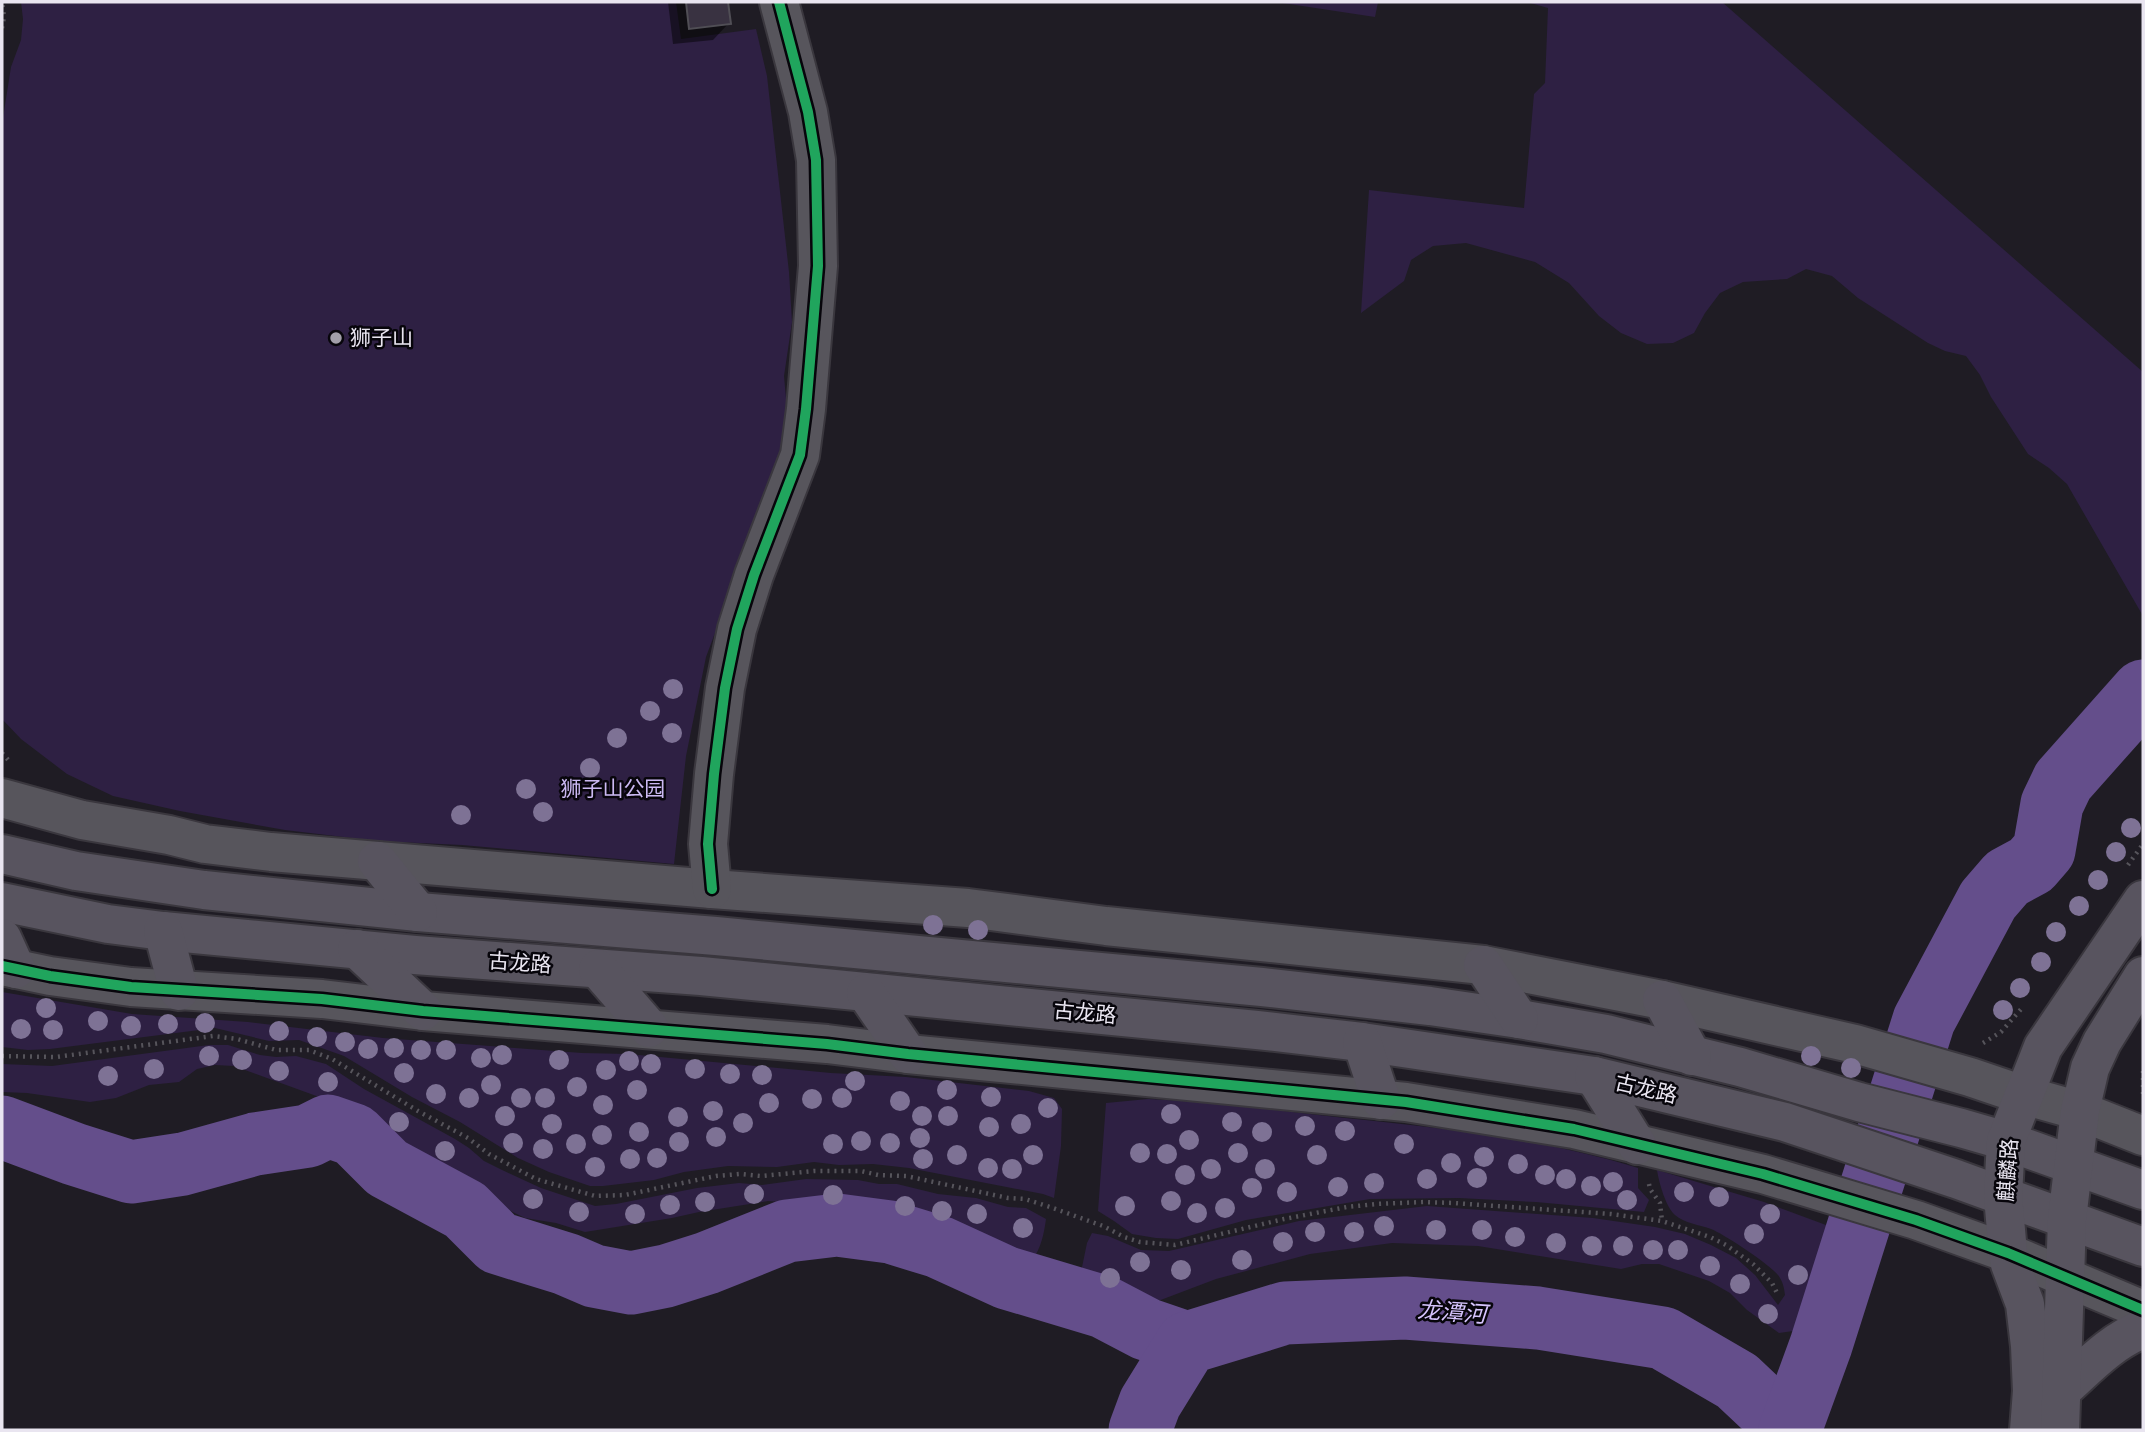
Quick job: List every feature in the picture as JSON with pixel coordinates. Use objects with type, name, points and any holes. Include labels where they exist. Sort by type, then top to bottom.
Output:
[{"type":"main road","name":"古龙路","points":[[2,854],[76,871],[204,890],[418,912],[716,936],[1262,987],[1519,1019],[1606,1034],[1740,1067],[2006,1141],[2143,1190]]},
{"type":"main road","points":[[377,861],[418,912]]},
{"type":"main road","name":"麒麟路","points":[[2029,1430],[2031,1346],[2025,1304],[2008,1254],[2003,1196],[2006,1141],[2043,1047],[2133,886]]},
{"type":"main road","name":"古龙路","points":[[2,902],[108,924],[163,931],[701,976],[1257,1030],[1363,1042],[1594,1076],[1784,1122],[1933,1171],[2143,1247]]},
{"type":"main road","points":[[163,931],[179,991]]},
{"type":"main road","points":[[357,949],[423,1011]]},
{"type":"main road","points":[[1483,965],[1519,1019]]},
{"type":"main road","points":[[598,968],[649,1028]]},
{"type":"main road","points":[[2060,1430],[2067,1219],[2080,1111],[2090,1068],[2102,1042],[2143,976]]},
{"type":"main road","points":[[866,993],[908,1054]]},
{"type":"main road","points":[[1661,1000],[1692,1056]]},
{"type":"main road","points":[[1363,1042],[1381,1100]]},
{"type":"main road","points":[[1594,1076],[1643,1161]]},
{"type":"main road","points":[[2062,1390],[2102,1352],[2143,1329]]},
{"type":"street","points":[[712,889],[708,844],[713,774],[725,688],[737,629],[750,586],[800,455],[818,266],[816,160],[808,112],[779,2]]},
{"type":"street","points":[[2,798],[82,821],[169,835],[205,844],[332,859],[968,908],[1119,927],[1483,965],[1661,1000],[1855,1044],[2080,1111],[2143,1136]]},
{"type":"street","points":[[6,958],[118,986],[323,999],[423,1011],[827,1044],[1381,1100],[1574,1129],[1643,1161],[1763,1174],[1916,1220],[2008,1254],[2143,1310]]},
{"type":"path","points":[[2,2],[2,28]]},
{"type":"path","points":[[2133,886],[2143,844]]},
{"type":"path","points":[[1979,1046],[2001,1032],[2024,1005]]},
{"type":"path","points":[[2,1056],[56,1057],[214,1036],[237,1039],[276,1050],[309,1050],[332,1059],[468,1138],[489,1154],[536,1179],[595,1196],[625,1195],[716,1175],[761,1176],[814,1171],[861,1171],[906,1176],[1008,1198],[1026,1199],[1140,1242],[1175,1245],[1347,1207],[1424,1202],[1589,1212],[1662,1222],[1692,1230],[1726,1245],[1753,1264],[1772,1283],[1777,1293]]},
{"type":"path","points":[[2143,1071],[2143,1095]]},
{"type":"path","points":[[1643,1161],[1650,1189],[1660,1203],[1662,1222]]},
{"type":"green space","name":"狮子山公园","points":[[21,2],[676,2],[681,39],[756,29],[767,76],[789,272],[792,322],[784,376],[788,421],[773,478],[706,657],[686,756],[674,864],[462,845],[377,841],[285,830],[180,811],[113,796],[67,774],[21,739],[2,719],[2,124],[11,67],[21,40]]},
{"type":"green space","points":[[1276,2],[1378,2],[1375,17]]},
{"type":"green space","points":[[1527,2],[1722,2],[2143,372],[2143,616],[2067,484],[2028,454],[1966,356],[1928,343],[1858,298],[1832,276],[1806,269],[1787,279],[1743,282],[1720,293],[1694,333],[1673,343],[1647,344],[1621,333],[1599,316],[1569,283],[1535,262],[1466,243],[1433,246],[1411,260],[1404,281],[1361,313],[1369,190],[1524,208],[1534,94],[1545,83],[1548,8]]},
{"type":"green space","points":[[2,992],[132,1014],[248,1022],[383,1038],[628,1054],[831,1073],[906,1077],[1029,1091],[1054,1098],[1062,1109],[1061,1146],[1054,1198],[909,1168],[814,1162],[777,1167],[728,1166],[684,1172],[654,1180],[590,1186],[518,1158],[344,1056],[299,1040],[269,1041],[215,1028],[50,1049],[2,1047]]},
{"type":"green space","points":[[209,1045],[228,1045],[260,1055],[296,1056],[326,1064],[364,1089],[455,1139],[484,1161],[541,1188],[595,1206],[739,1183],[762,1185],[806,1179],[858,1180],[897,1184],[938,1194],[1026,1208],[1046,1219],[1043,1235],[1032,1261],[1009,1260],[960,1231],[902,1218],[885,1209],[768,1201],[585,1232],[556,1223],[525,1218],[496,1204],[458,1174],[407,1152],[391,1142],[377,1124],[363,1113],[234,1066],[215,1065],[197,1069],[179,1082],[149,1085],[116,1098],[90,1102],[2,1092],[2,1064],[52,1066]]},
{"type":"green space","points":[[1148,1099],[1222,1104],[1419,1126],[1566,1149],[1638,1168],[1638,1188],[1649,1200],[1644,1212],[1459,1198],[1370,1199],[1246,1220],[1178,1239],[1132,1234],[1098,1211],[1106,1103]]},
{"type":"green space","points":[[1657,1170],[1764,1202],[1826,1225],[1829,1237],[1800,1330],[1779,1333],[1747,1310],[1730,1293],[1709,1281],[1659,1264],[1642,1264],[1621,1269],[1478,1246],[1392,1243],[1310,1254],[1216,1279],[1158,1301],[1134,1304],[1086,1289],[1080,1277],[1087,1243],[1092,1233],[1108,1236],[1141,1250],[1169,1251],[1299,1221],[1427,1206],[1593,1218],[1685,1234],[1736,1258],[1755,1275],[1778,1305],[1785,1295],[1778,1275],[1726,1237],[1675,1215],[1666,1201]]},
{"type":"building","points":[[686,2],[728,2],[731,24],[689,29]]},
{"type":"waterway","points":[[1790,1430],[1821,1345],[1924,1020],[1988,900],[2007,878],[2031,865],[2044,850],[2052,804],[2063,781],[2143,691]]},
{"type":"waterway","points":[[2,1127],[131,1172],[183,1164],[255,1144],[308,1136],[328,1126],[354,1135],[387,1168],[465,1210],[498,1243],[566,1264],[594,1276],[631,1283],[666,1276],[707,1263],[787,1231],[837,1225],[890,1232],[939,1247],[1007,1278],[1104,1307],[1146,1329],[1187,1343]]},
{"type":"waterway","name":"龙潭河","points":[[1140,1430],[1150,1403],[1187,1343],[1285,1313],[1405,1308],[1538,1318],[1663,1338],[1737,1381],[1789,1430]]},
{"type":"cycle path","points":[[712,889],[708,844],[725,688],[737,629],[754,575],[800,455],[818,266],[816,160],[808,112],[779,2]]},
{"type":"cycle path","points":[[2,966],[50,976],[131,987],[322,999],[423,1011],[827,1044],[1406,1102],[1574,1129],[1763,1174],[1916,1220],[2008,1253],[2143,1310]]},
{"type":"place","name":"狮子山","points":[[336,338]]}]
